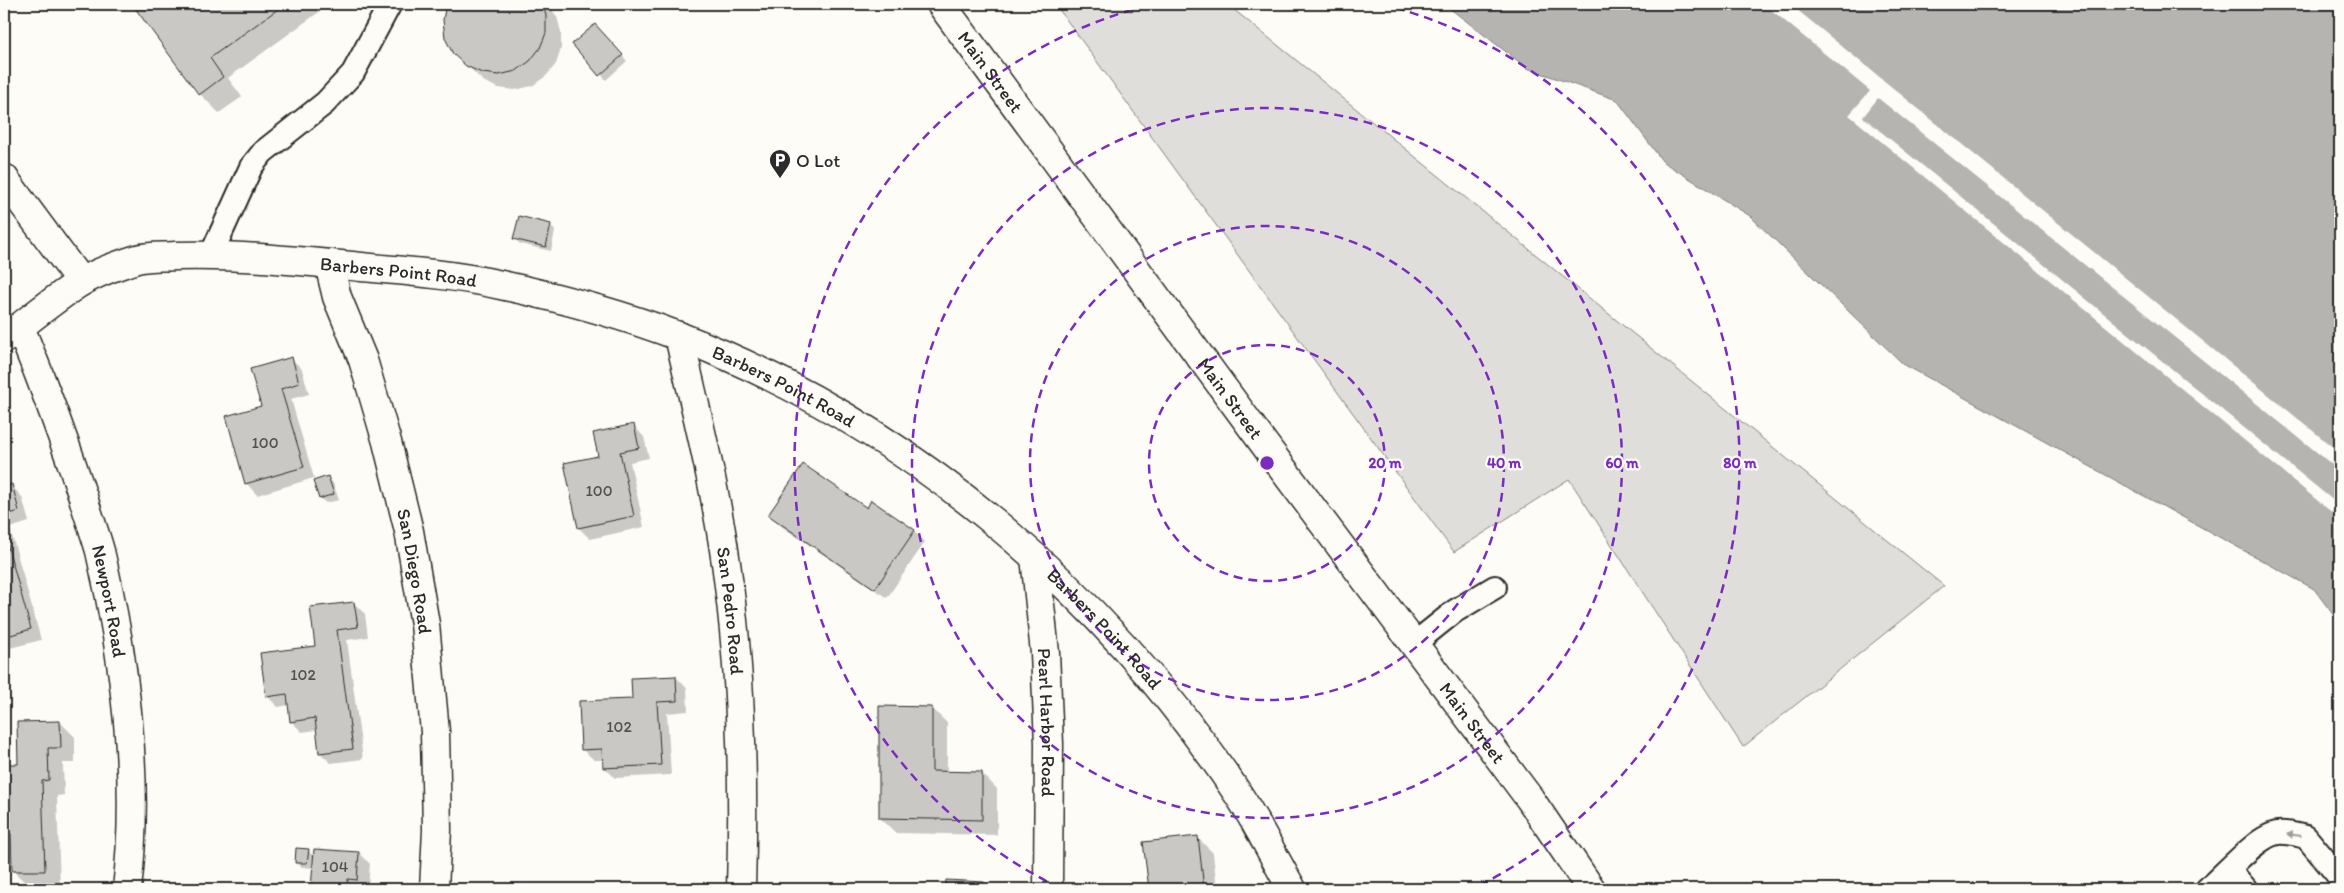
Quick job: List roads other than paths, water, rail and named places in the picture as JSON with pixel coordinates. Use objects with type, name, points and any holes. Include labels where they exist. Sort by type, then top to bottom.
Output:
[{"type":"street","name":"Main Street","points":[[941,4],[1273,456],[1415,643],[1524,791],[1591,889]]},
{"type":"street","points":[[4,178],[81,282]]},
{"type":"street","name":"Barbers Point Road","points":[[12,333],[81,282],[141,258],[211,255],[412,271],[498,284],[589,308],[679,336],[765,374],[857,424],[905,453],[978,506],[1035,557],[1136,660],[1184,719],[1240,797],[1292,889]]},
{"type":"street","name":"San Diego Road","points":[[329,264],[337,297],[363,360],[387,442],[409,531],[425,624],[435,732],[437,830],[434,889]]},
{"type":"street","name":"Newport Road","points":[[12,333],[64,438],[99,550],[121,663],[131,768],[130,868],[127,889]]},
{"type":"street","name":"San Pedro Road","points":[[679,336],[713,487],[729,585],[740,699],[743,812],[741,889]]},
{"type":"street","name":"Pearl Harbor Road","points":[[1035,557],[1045,653],[1049,744],[1048,889]]},
{"type":"lane","points":[[211,255],[251,167],[263,152],[325,103],[353,73],[390,4]]},
{"type":"lane","points":[[1415,643],[1456,611],[1495,587]]},
{"type":"lane","points":[[2207,889],[2230,870],[2248,849],[2277,833],[2306,837],[2340,878]]},
{"type":"lane","points":[[2230,870],[2246,889]]},
{"type":"place","name":"O Lot","points":[[780,179]]}]
